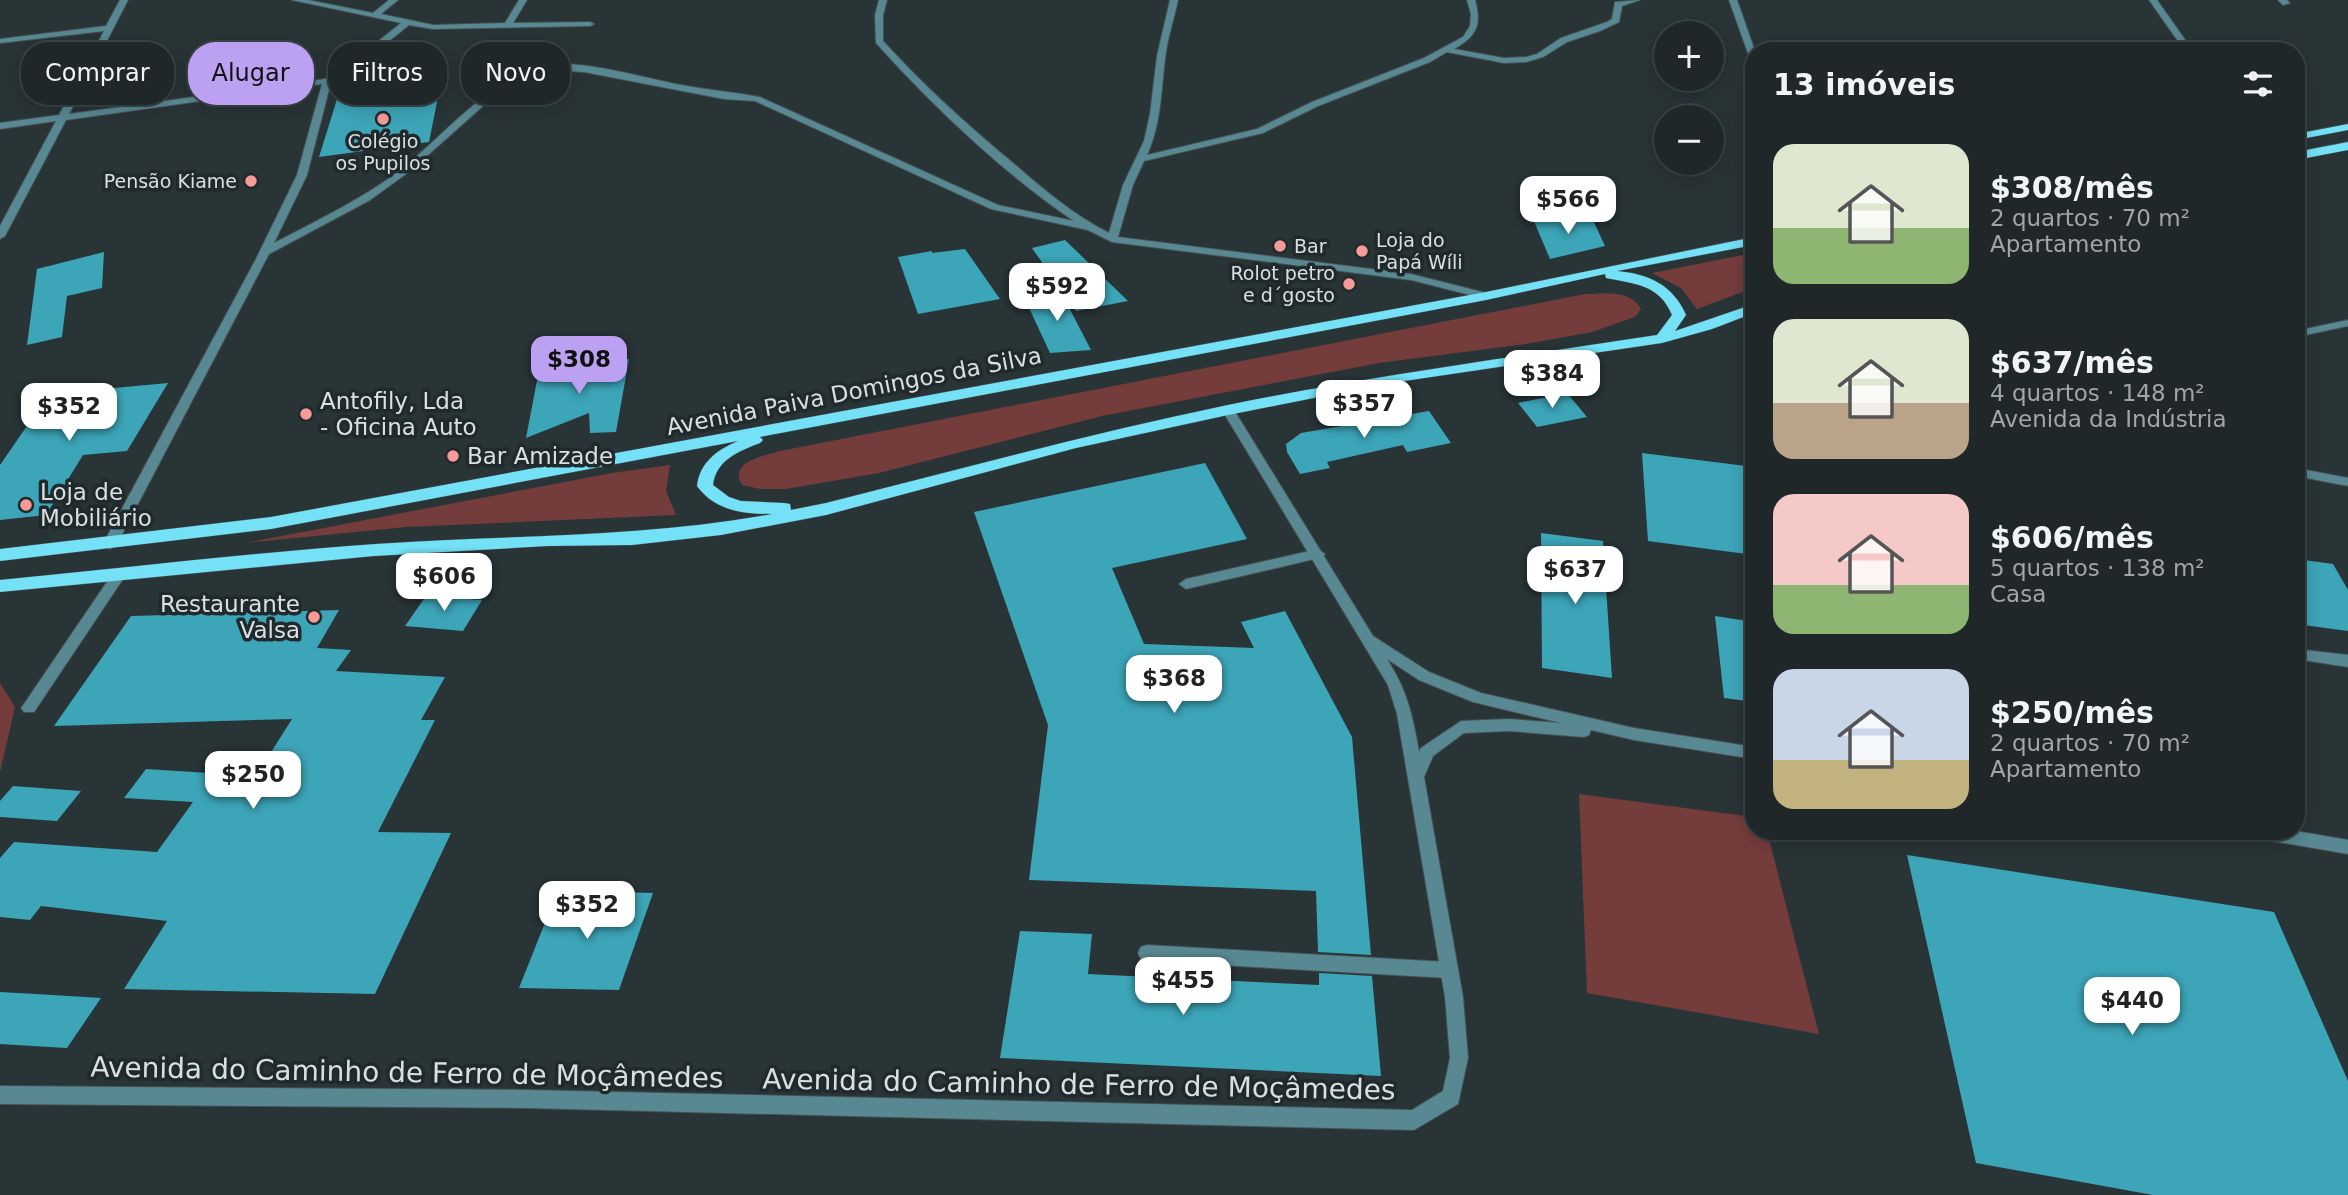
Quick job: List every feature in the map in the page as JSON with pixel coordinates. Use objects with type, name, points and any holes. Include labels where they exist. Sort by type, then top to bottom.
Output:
[{"type":"main road","points":[[2305,135],[2348,127]]},
{"type":"main road","points":[[2305,154],[2348,146]]},
{"type":"main road","name":"Avenida Paiva Domingos da Silva","points":[[0,555],[271,523],[1486,296],[1745,243]]},
{"type":"main road","points":[[1583,274],[1626,275],[1661,289],[1674,300],[1679,315],[1662,339]]},
{"type":"main road","points":[[0,586],[374,550],[666,536],[721,529],[826,509],[1076,443],[1228,410],[1384,380],[1662,339],[1745,311]]},
{"type":"main road","points":[[805,423],[744,444],[718,458],[705,473],[705,486],[719,501],[741,508],[826,509]]},
{"type":"street","points":[[1,232],[124,0]]},
{"type":"street","points":[[296,0],[406,23],[441,27],[590,24]]},
{"type":"street","points":[[374,16],[394,0]]},
{"type":"street","points":[[508,25],[523,0]]},
{"type":"street","points":[[883,0],[879,15],[879,41],[954,119],[1087,227],[1112,239],[1411,277],[1486,296]]},
{"type":"street","points":[[1112,239],[1128,185],[1142,159],[1155,114],[1161,56],[1174,0]]},
{"type":"street","points":[[1142,159],[1260,131],[1315,104],[1448,50],[1466,39],[1474,26],[1475,14],[1471,0]]},
{"type":"street","points":[[1448,50],[1525,60],[1536,58],[1559,42],[1606,26],[1616,20],[1618,4],[1636,0]]},
{"type":"street","points":[[1733,0],[1748,42]]},
{"type":"street","points":[[2153,0],[2183,42]]},
{"type":"street","points":[[0,126],[327,81],[354,65],[406,23]]},
{"type":"street","points":[[0,41],[109,28]]},
{"type":"street","points":[[265,252],[367,198],[407,169],[489,96],[533,70],[547,67],[584,69],[724,96],[757,99],[995,207],[1087,227]]},
{"type":"street","points":[[110,544],[265,252],[302,175],[327,81]]},
{"type":"street","points":[[2305,332],[2348,323]]},
{"type":"street","name":"Avenida do Caminho de Ferro de Moçâmedes","points":[[0,1095],[527,1099],[1414,1120],[1451,1097],[1459,1058],[1454,997],[1405,714],[1395,684],[1228,410]]},
{"type":"street","points":[[2305,474],[2348,482]]},
{"type":"street","points":[[1186,584],[1318,554]]},
{"type":"street","points":[[29,708],[118,576]]},
{"type":"street","points":[[1366,637],[1424,676],[1478,698],[1634,734],[1745,752]]},
{"type":"street","points":[[2305,655],[2348,661]]},
{"type":"street","points":[[1416,779],[1427,752],[1461,727],[1509,725],[1634,734]]},
{"type":"street","points":[[2304,840],[2348,848]]},
{"type":"street","points":[[1147,953],[1448,970]]},
{"type":"shaded area","points":[[1745,255],[1745,291],[1697,309],[1681,288],[1652,273]]},
{"type":"shaded area","points":[[1585,294],[1624,295],[1641,309],[1635,317],[1592,332],[1526,344],[1379,363],[1102,416],[879,473],[786,489],[760,489],[742,485],[739,477],[744,465],[750,461],[780,451]]},
{"type":"shaded area","points":[[670,465],[666,491],[676,515],[407,527],[245,543],[612,473]]},
{"type":"shaded area","points":[[0,683],[15,707],[0,772]]},
{"type":"shaded area","points":[[1579,794],[1745,816],[1745,840],[1769,840],[1819,1034],[1587,993]]},
{"type":"building","name":"Colégio os Pupilos","points":[[335,105],[436,105],[429,142],[319,157]]},
{"type":"building","points":[[1592,218],[1605,246],[1550,259],[1533,219]]},
{"type":"building","points":[[1065,240],[1128,301],[1076,311],[1032,248]]},
{"type":"building","points":[[965,249],[1000,299],[918,314],[898,257]]},
{"type":"building","points":[[104,252],[102,288],[67,296],[62,337],[27,345],[37,269]]},
{"type":"building","points":[[1061,292],[1091,350],[1050,353],[1024,297]]},
{"type":"building","points":[[629,359],[616,432],[590,433],[589,413],[526,438],[539,370]]},
{"type":"building","points":[[168,383],[127,451],[83,455],[46,515],[0,520],[0,465],[49,394]]},
{"type":"building","points":[[1567,393],[1587,417],[1537,427],[1518,403]]},
{"type":"building","points":[[1429,411],[1451,443],[1407,452],[1403,445],[1327,462],[1330,468],[1300,474],[1287,452],[1286,444],[1301,433]]},
{"type":"building","points":[[1642,453],[1745,466],[1745,554],[1648,541]]},
{"type":"building","points":[[1205,463],[1247,539],[1112,568],[1144,644],[1254,648],[1241,622],[1285,611],[1352,737],[1371,955],[1318,952],[1316,891],[1029,880],[1048,725],[974,512]]},
{"type":"building","points":[[1541,533],[1603,541],[1612,678],[1542,668]]},
{"type":"building","points":[[2305,560],[2333,564],[2348,590],[2348,631],[2305,625]]},
{"type":"building","points":[[426,596],[482,600],[463,631],[405,626]]},
{"type":"building","points":[[339,610],[317,648],[351,650],[336,671],[445,677],[421,720],[435,720],[378,832],[451,833],[375,994],[124,989],[167,921],[41,906],[30,920],[0,917],[0,858],[14,842],[157,852],[193,802],[124,798],[146,769],[256,776],[292,719],[54,726],[131,616]]},
{"type":"building","points":[[1715,616],[1745,621],[1745,701],[1724,698]]},
{"type":"building","points":[[13,786],[81,791],[57,821],[0,817],[0,801]]},
{"type":"building","points":[[1907,855],[2274,912],[2348,1081],[2348,1195],[2153,1195],[1976,1163]]},
{"type":"building","points":[[558,890],[653,893],[619,990],[519,988]]},
{"type":"building","points":[[1020,931],[1092,934],[1088,974],[1319,985],[1319,973],[1372,976],[1381,1076],[1000,1058]]},
{"type":"building","points":[[0,992],[101,998],[67,1048],[0,1044]]},
{"type":"place","name":"Colégio os Pupilos","points":[[383,119]]},
{"type":"place","name":"Pensão Kiame","points":[[251,181]]},
{"type":"place","name":"Bar","points":[[1280,246]]},
{"type":"place","name":"Loja do Papá Wíli","points":[[1362,251]]},
{"type":"place","name":"Rolot petro e d´gosto","points":[[1349,284]]},
{"type":"place","name":"Antofily, Lda - Oficina Auto","points":[[306,414]]},
{"type":"place","name":"Bar Amizade","points":[[453,456]]},
{"type":"place","name":"Loja de Mobiliário","points":[[26,505]]},
{"type":"place","name":"Restaurante Valsa","points":[[314,617]]}]
